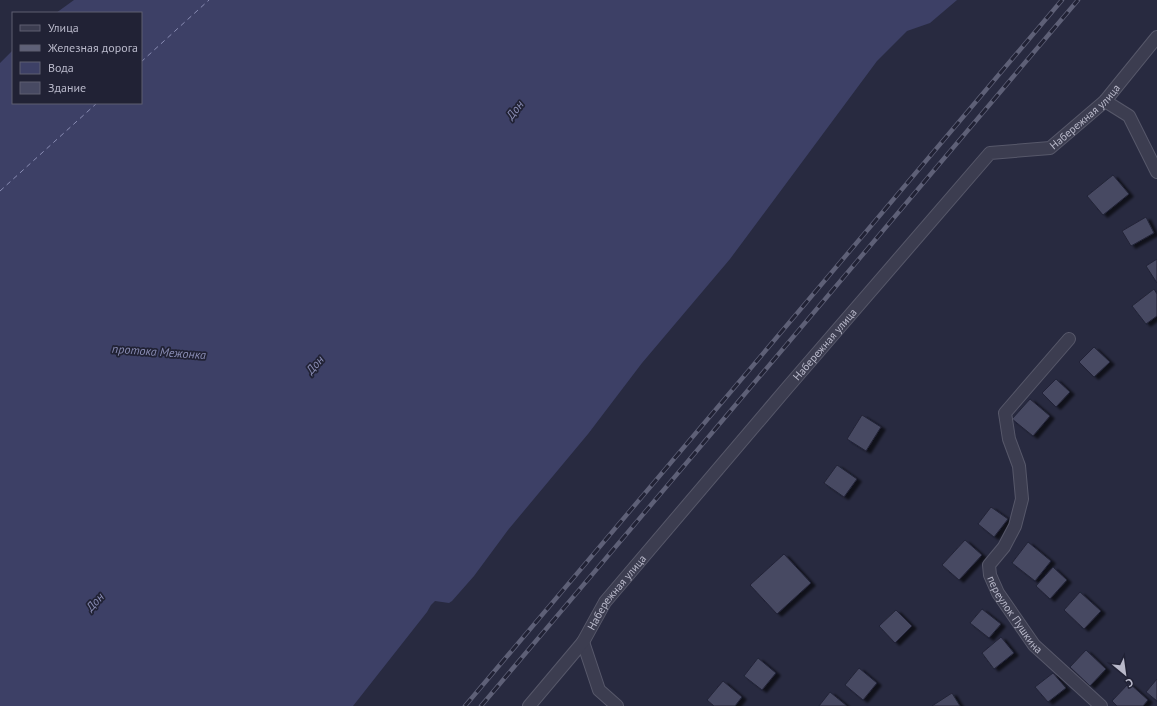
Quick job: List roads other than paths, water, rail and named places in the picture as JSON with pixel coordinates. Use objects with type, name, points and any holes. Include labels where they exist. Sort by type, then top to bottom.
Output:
[{"type":"street","name":"Набережная улица","points":[[529,706],[583,642],[605,602],[990,153],[1050,148],[1105,101],[1157,37]]},
{"type":"street","points":[[1105,101],[1129,116],[1157,172]]},
{"type":"street","name":"переулок Пушкина","points":[[1069,339],[1005,413],[1009,439],[1020,466],[1022,499],[1015,526],[1004,547],[989,565],[990,575],[998,593],[1034,645],[1101,706]]},
{"type":"street","points":[[583,642],[599,690],[616,706]]},
{"type":"water","points":[[74,0],[957,0],[930,23],[907,31],[877,61],[730,259],[642,363],[588,434],[508,530],[474,576],[452,601],[449,603],[435,601],[431,605],[353,706],[0,706],[0,63],[12,51],[12,104],[142,104],[142,12],[57,12]]},
{"type":"railway","points":[[465,706],[1062,0]]},
{"type":"railway","points":[[481,706],[1078,0]]},
{"type":"water label","name":"Дон","points":[[515,110]]},
{"type":"water label","name":"протока Межонка","points":[[159,352]]},
{"type":"water label","name":"Дон","points":[[315,365]]},
{"type":"water label","name":"Дон","points":[[95,602]]}]
